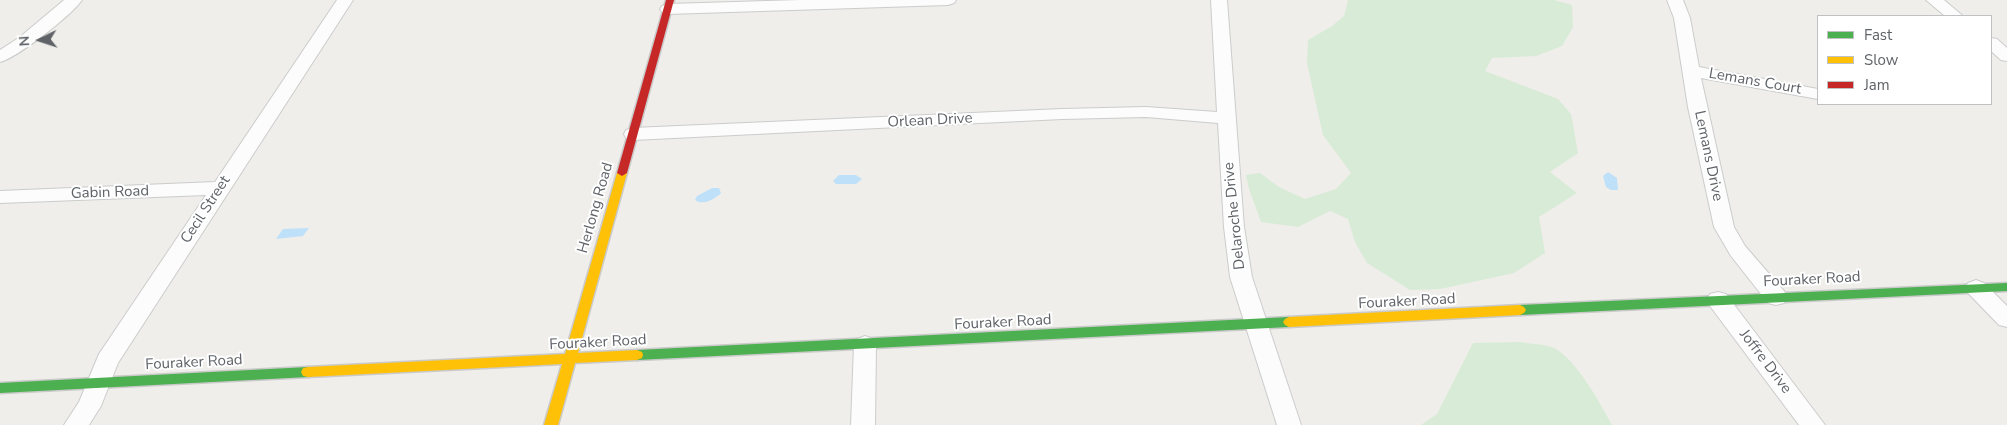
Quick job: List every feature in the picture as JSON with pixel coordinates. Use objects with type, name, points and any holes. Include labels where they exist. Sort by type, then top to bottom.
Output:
[{"type":"main road","name":"Herlong Road","points":[[551,425],[669,5]]},
{"type":"main road","name":"Fouraker Road","points":[[0,388],[1776,297],[2007,287]]},
{"type":"street","points":[[0,57],[26,41],[74,0]]},
{"type":"street","name":"Cecil Street","points":[[76,425],[89,406],[107,360],[344,0]]},
{"type":"street","points":[[669,5],[948,0]]},
{"type":"street","name":"Delaroche Drive","points":[[1219,0],[1234,227],[1241,277],[1289,425]]},
{"type":"street","name":"Lemans Drive","points":[[1675,0],[1682,18],[1697,107],[1724,226],[1738,251],[1776,297]]},
{"type":"street","points":[[1934,0],[1955,15]]},
{"type":"street","points":[[1992,44],[2007,56]]},
{"type":"street","name":"Lemans Court","points":[[1692,71],[1817,94]]},
{"type":"street","name":"Orlean Drive","points":[[633,134],[1062,114],[1146,112],[1227,118]]},
{"type":"street","name":"Gabin Road","points":[[0,197],[220,188]]},
{"type":"street","points":[[1976,288],[2007,319]]},
{"type":"street","name":"Joffre Drive","points":[[1718,300],[1813,425]]},
{"type":"street","points":[[863,425],[865,345]]},
{"type":"green space","points":[[1348,0],[1554,0],[1572,5],[1573,27],[1562,46],[1536,56],[1492,58],[1485,71],[1558,99],[1571,114],[1578,153],[1550,172],[1577,193],[1539,217],[1545,253],[1514,273],[1440,289],[1410,290],[1367,263],[1355,242],[1348,219],[1330,211],[1298,227],[1261,222],[1246,175],[1260,173],[1279,187],[1305,199],[1336,189],[1351,173],[1323,135],[1307,63],[1308,40],[1332,26],[1344,16]]},
{"type":"green space","points":[[1520,342],[1554,348],[1571,362],[1587,382],[1612,425],[1421,425],[1437,414],[1473,343]]},
{"type":"water","points":[[1608,172],[1617,178],[1618,190],[1611,190],[1606,187],[1603,176]]},
{"type":"water","points":[[839,175],[856,175],[862,179],[856,184],[836,184],[833,181]]},
{"type":"water","points":[[712,188],[719,188],[721,193],[705,202],[695,200],[697,196]]},
{"type":"water","points":[[309,228],[303,236],[276,239],[283,229]]},
{"type":"traffic: fast","points":[[1520,310],[2007,287]]},
{"type":"traffic: fast","points":[[637,355],[1289,322]]},
{"type":"traffic: fast","points":[[0,388],[308,372]]},
{"type":"traffic: slow","points":[[551,425],[622,173]]},
{"type":"traffic: slow","points":[[1289,322],[1520,310]]},
{"type":"traffic: slow","points":[[308,372],[637,355]]},
{"type":"traffic: jam","points":[[622,173],[670,0]]}]
